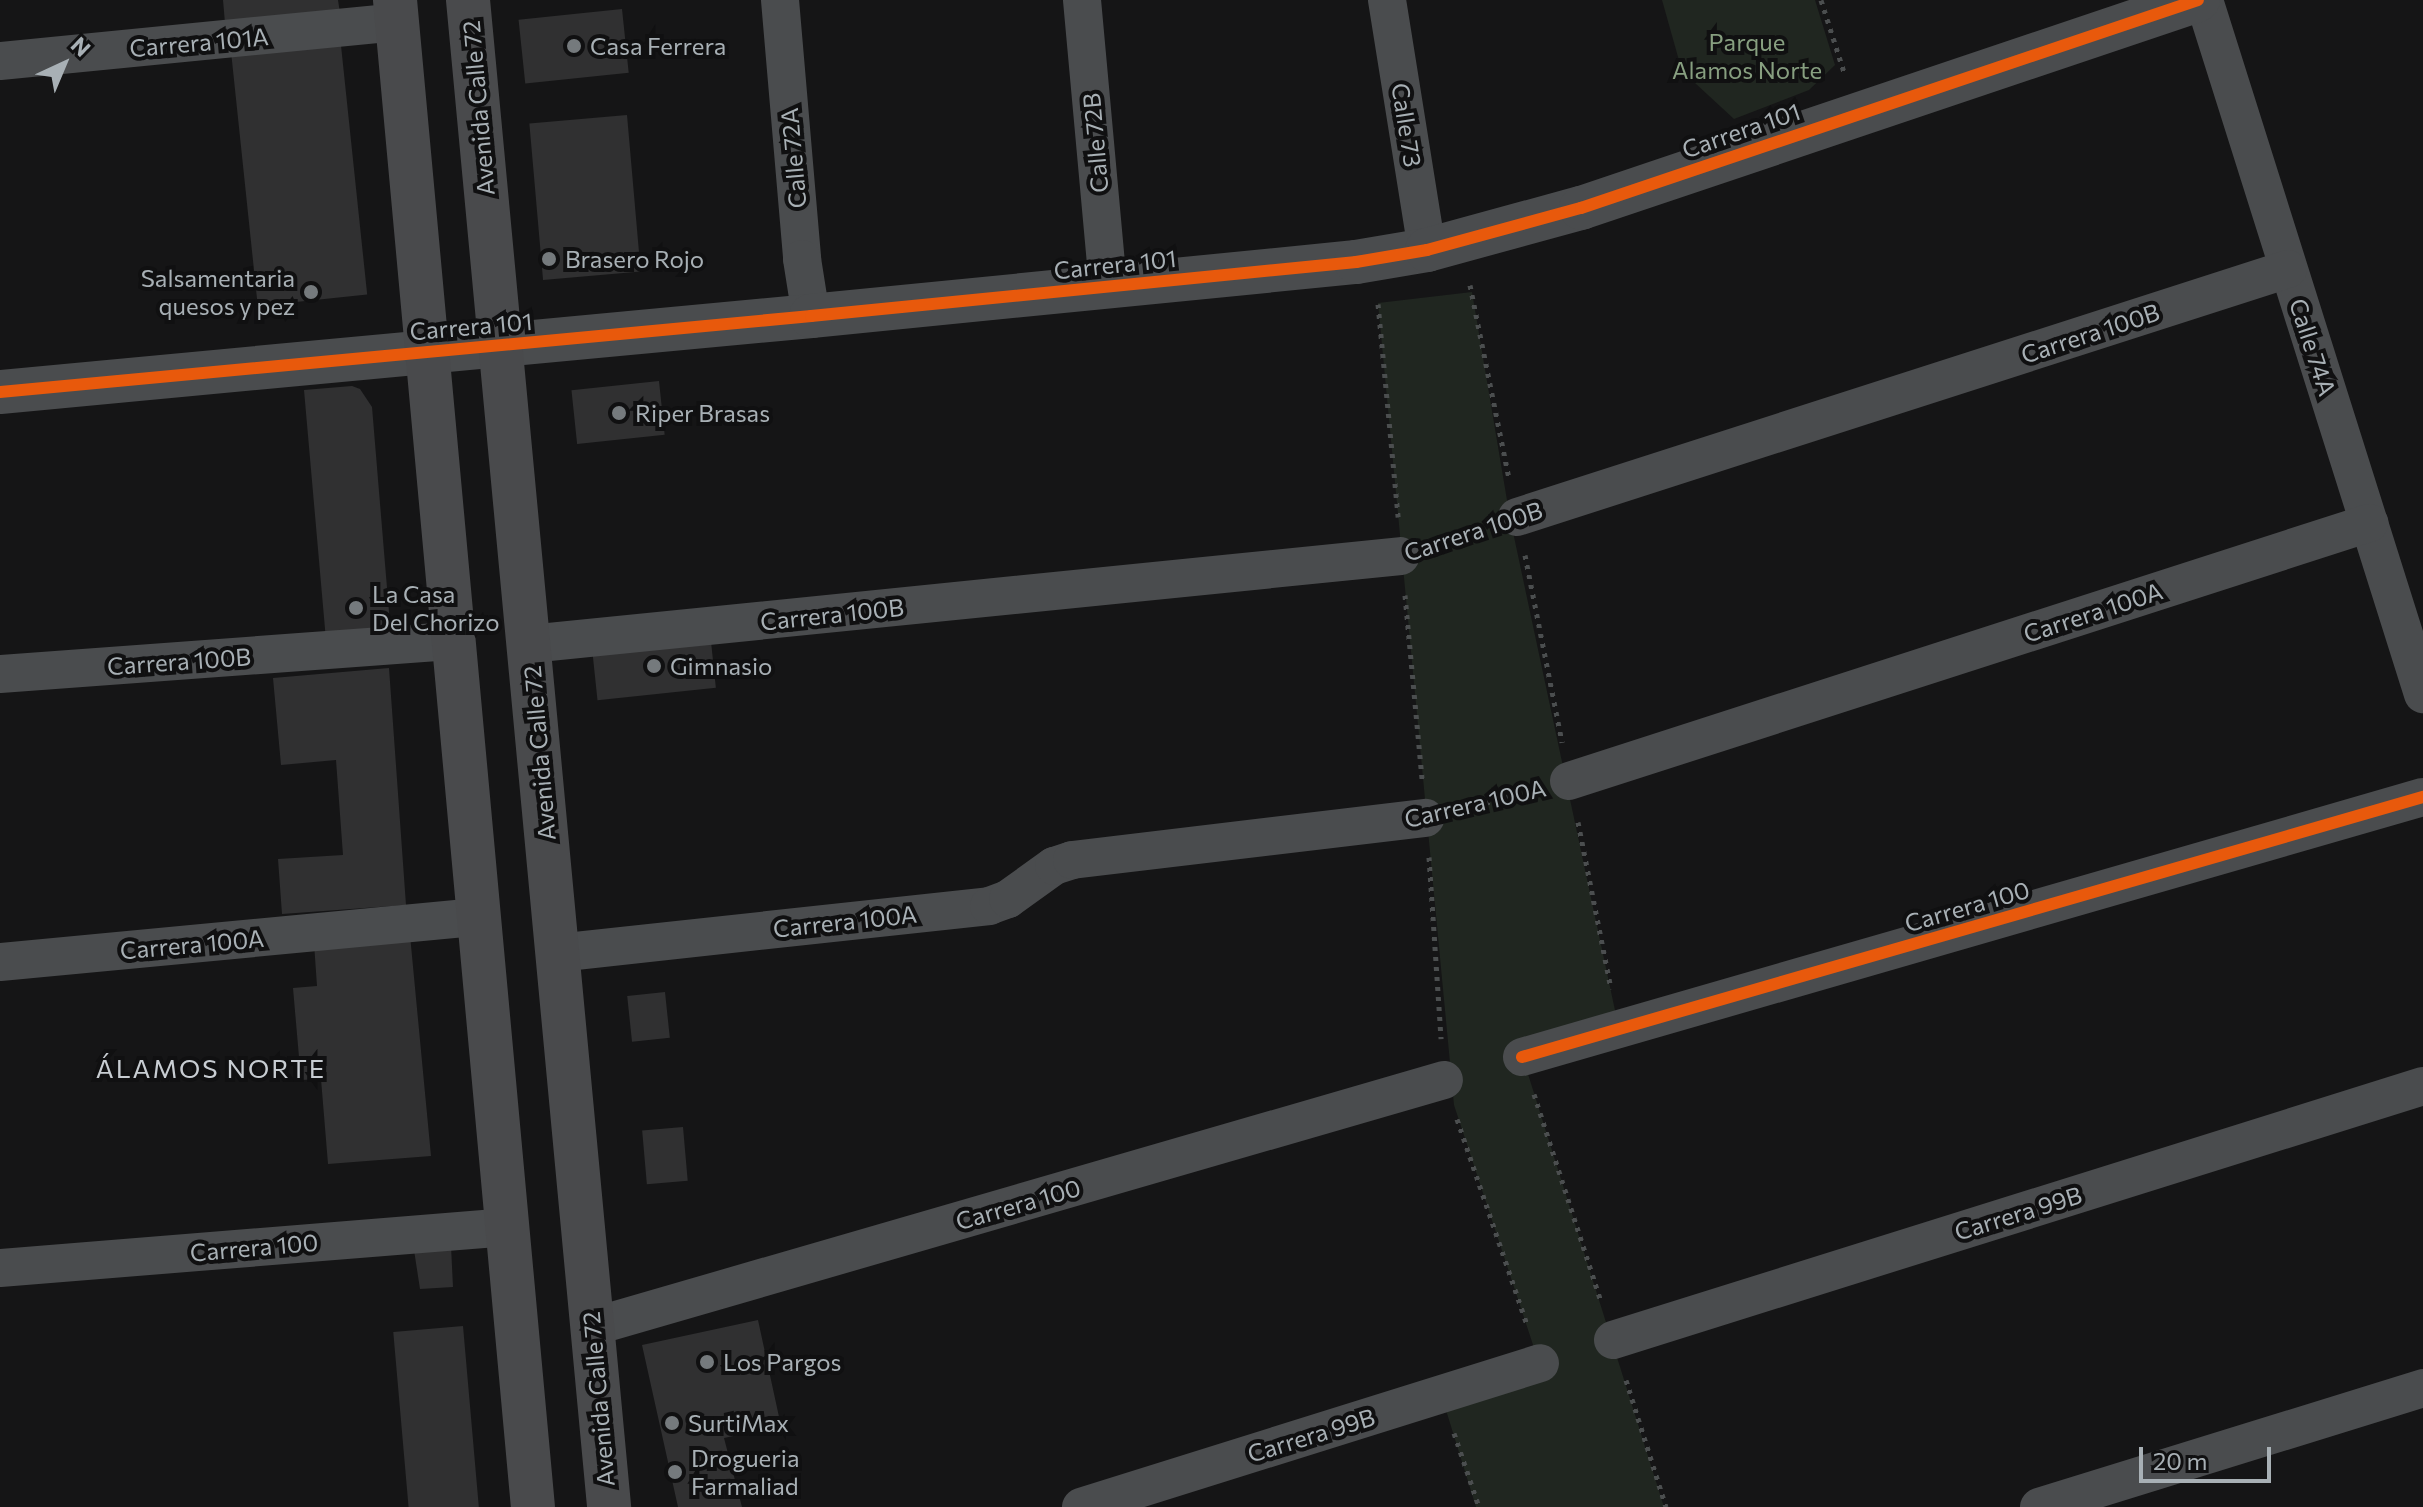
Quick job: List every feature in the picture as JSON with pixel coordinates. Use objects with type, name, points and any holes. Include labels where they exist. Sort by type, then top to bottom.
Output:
[{"type":"main road","name":"Avenida Calle 72","points":[[468,0],[609,1507]]},
{"type":"main road","points":[[396,11],[533,1507]]},
{"type":"street","name":"Calle 72A","points":[[780,0],[802,259],[811,316]]},
{"type":"street","name":"Calle 72B","points":[[1082,0],[1108,287]]},
{"type":"street","name":"Calle 73","points":[[1387,0],[1445,245]]},
{"type":"street","name":"Carrera 101","points":[[0,392],[811,316],[1374,259],[1445,245],[1581,208],[2201,0]]},
{"type":"street","name":"Calle 74A","points":[[2201,0],[2423,694]]},
{"type":"street","name":"Carrera 101A","points":[[0,61],[396,11]]},
{"type":"street","name":"Carrera 100B","points":[[1517,517],[2288,269]]},
{"type":"street","name":"Carrera 100A","points":[[1569,781],[2369,523]]},
{"type":"street","name":"Carrera 100B","points":[[529,644],[1401,556]]},
{"type":"street","name":"Carrera 100B","points":[[0,674],[454,641]]},
{"type":"street","name":"Carrera 100","points":[[1522,1057],[2423,797]]},
{"type":"street","name":"Carrera 100A","points":[[557,953],[989,906],[1008,899],[1054,866],[1072,860],[1426,818]]},
{"type":"street","name":"Carrera 100A","points":[[0,962],[480,917]]},
{"type":"street","name":"Carrera 100","points":[[592,1327],[1444,1080]]},
{"type":"street","name":"Carrera 99B","points":[[1613,1340],[2423,1086]]},
{"type":"street","name":"Carrera 100","points":[[0,1268],[508,1227]]},
{"type":"street","name":"Carrera 99B","points":[[1081,1507],[1540,1363]]},
{"type":"street","points":[[2039,1507],[2423,1388]]},
{"type":"path","points":[[1821,0],[1857,114]]},
{"type":"path","points":[[1445,245],[1517,517],[1619,1029]]},
{"type":"path","points":[[1374,259],[1426,818],[1444,1080],[1540,1363]]},
{"type":"path","points":[[1522,1057],[1666,1507]]},
{"type":"path","points":[[1441,1394],[1479,1507]]},
{"type":"green space","name":"Parque Alamos Norte","points":[[1662,0],[1815,0],[1835,65],[1809,90],[1734,119],[1682,71]]},
{"type":"green space","points":[[1472,292],[1510,518],[1619,1029],[1523,1058],[1664,1507],[1476,1507],[1441,1394],[1539,1363],[1454,1105],[1378,303]]},
{"type":"building","points":[[223,0],[338,0],[340,13],[225,23]]},
{"type":"building","name":"Casa Ferrera","points":[[622,9],[629,73],[525,84],[519,20]]},
{"type":"building","points":[[340,36],[367,295],[258,306],[231,47]]},
{"type":"building","points":[[627,115],[641,271],[543,280],[529,124]]},
{"type":"building","name":"Riper Brasas","points":[[659,381],[665,435],[577,444],[571,390]]},
{"type":"building","points":[[352,386],[360,389],[372,407],[391,636],[326,640],[304,390]]},
{"type":"building","name":"Gimnasio","points":[[710,632],[716,688],[598,700],[592,644]]},
{"type":"building","points":[[389,668],[406,905],[282,914],[278,859],[343,855],[336,760],[281,765],[273,678]]},
{"type":"building","points":[[410,935],[431,1156],[328,1164],[321,1079],[301,1080],[293,988],[317,986],[314,943]]},
{"type":"building","points":[[665,992],[670,1038],[632,1042],[627,996]]},
{"type":"building","points":[[683,1127],[688,1181],[647,1184],[642,1131]]},
{"type":"building","points":[[451,1246],[453,1287],[420,1289],[414,1250]]},
{"type":"building","points":[[758,1320],[781,1426],[724,1438],[742,1507],[678,1507],[642,1345]]},
{"type":"building","points":[[463,1326],[479,1507],[409,1507],[393,1332]]},
{"type":"cycle path","points":[[0,392],[1356,262],[1427,250],[1581,208],[2198,0]]},
{"type":"cycle path","points":[[1522,1057],[2423,797]]},
{"type":"place","name":"Casa Ferrera","points":[[574,46]]},
{"type":"place","name":"Brasero Rojo","points":[[549,259]]},
{"type":"place","name":"Salsamentaria quesos y pez","points":[[311,292]]},
{"type":"place","name":"Riper Brasas","points":[[619,413]]},
{"type":"place","name":"La Casa Del Chorizo","points":[[356,608]]},
{"type":"place","name":"Gimnasio","points":[[654,666]]},
{"type":"place","name":"Los Pargos","points":[[707,1362]]},
{"type":"place","name":"SurtiMax","points":[[672,1423]]},
{"type":"place","name":"Drogueria Farmaliad","points":[[675,1472]]},
{"type":"district","name":"ÁLAMOS NORTE","points":[[211,1068]]}]
